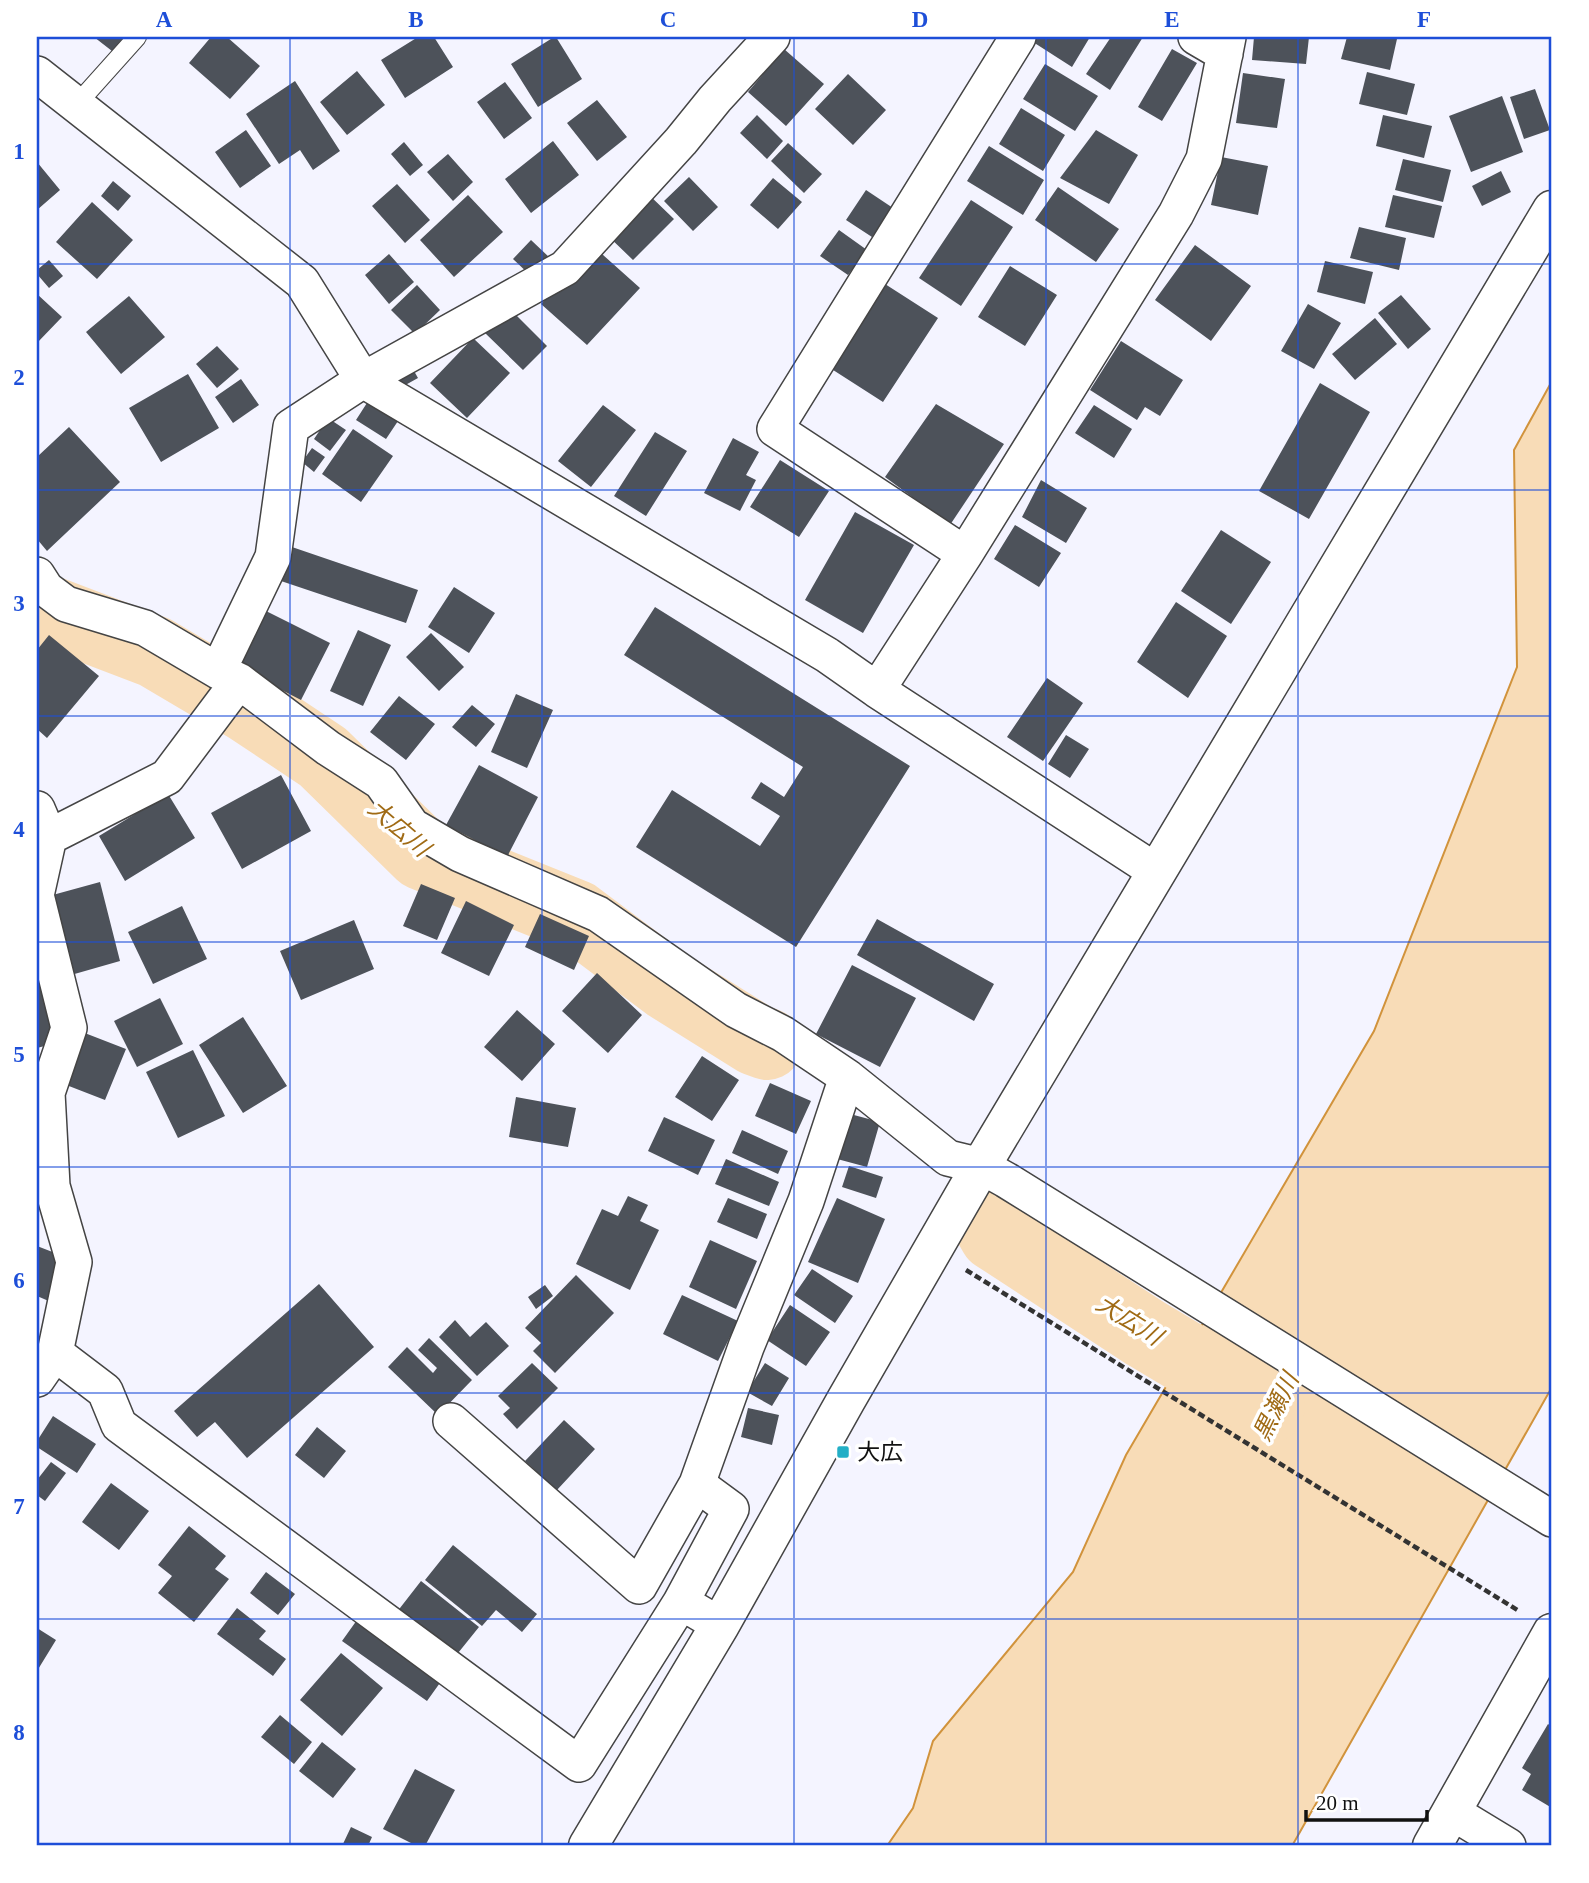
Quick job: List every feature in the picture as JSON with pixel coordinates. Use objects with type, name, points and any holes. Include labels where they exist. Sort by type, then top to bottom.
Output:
[{"type":"street","points":[[37,891],[43,823],[167,778],[229,676],[273,557],[291,427],[363,380],[565,268],[772,37]]},
{"type":"street","points":[[965,554],[775,429],[1018,37]]},
{"type":"street","points":[[877,690],[965,554],[1176,214],[1204,159],[1216,43]]},
{"type":"street","points":[[37,74],[302,282],[363,380],[827,655],[1157,872]]},
{"type":"street","points":[[588,1846],[720,1625],[846,1400],[996,1175],[1157,872],[1552,210]]},
{"type":"street","points":[[37,575],[46,589],[66,604],[145,628],[229,676],[380,782],[412,826],[460,854],[598,914],[736,1010],[783,1034],[847,1077],[948,1157],[996,1175],[1552,1519]]},
{"type":"street","points":[[37,899],[69,1028],[47,1093],[52,1186],[74,1262],[46,1366],[105,1391],[119,1424],[579,1764],[681,1602],[731,1509],[697,1484]]},
{"type":"street","points":[[451,1421],[639,1586],[697,1484],[746,1346],[806,1201],[847,1077]]},
{"type":"street","points":[[37,1231],[70,1247]]},
{"type":"street","points":[[681,1602],[720,1625]]},
{"type":"street","points":[[1432,1846],[1452,1812],[1540,1625]]},
{"type":"street","points":[[1452,1812],[1507,1846]]},
{"type":"lane","points":[[77,104],[137,37]]},
{"type":"path","points":[[960,1267],[1540,1625]]},
{"type":"water","name":"黒瀬川","points":[[1552,381],[1552,1387],[1292,1846],[887,1846],[913,1808],[933,1741],[1073,1572],[1126,1455],[1374,1031],[1517,667],[1514,450]]},
{"type":"building","points":[[94,37],[124,37],[112,51]]},
{"type":"building","points":[[211,37],[227,37],[260,66],[230,99],[189,63]]},
{"type":"building","points":[[418,37],[434,37],[453,67],[405,98],[381,60]]},
{"type":"building","points":[[554,37],[582,79],[538,107],[511,64]]},
{"type":"building","points":[[1036,37],[1090,37],[1072,67],[1033,42]]},
{"type":"building","points":[[1111,37],[1143,37],[1110,90],[1086,74]]},
{"type":"building","points":[[1254,37],[1309,37],[1306,64],[1252,60]]},
{"type":"building","points":[[1347,37],[1397,39],[1390,70],[1341,59]]},
{"type":"building","points":[[784,49],[824,84],[786,126],[748,92]]},
{"type":"building","points":[[1172,49],[1197,63],[1162,121],[1138,107]]},
{"type":"building","points":[[1045,64],[1098,96],[1075,131],[1023,99]]},
{"type":"building","points":[[357,71],[385,105],[347,135],[320,102]]},
{"type":"building","points":[[1367,72],[1415,84],[1407,115],[1359,104]]},
{"type":"building","points":[[1243,73],[1285,79],[1277,128],[1236,123]]},
{"type":"building","points":[[848,74],[886,110],[853,145],[815,109]]},
{"type":"building","points":[[295,81],[340,151],[313,170],[300,150],[279,164],[246,114]]},
{"type":"building","points":[[505,82],[532,118],[504,139],[477,102]]},
{"type":"building","points":[[1535,89],[1550,130],[1524,139],[1510,97]]},
{"type":"building","points":[[1502,96],[1523,152],[1471,172],[1449,116]]},
{"type":"building","points":[[597,100],[627,137],[597,161],[567,123]]},
{"type":"building","points":[[1021,108],[1065,135],[1043,171],[999,144]]},
{"type":"building","points":[[757,115],[783,141],[767,159],[740,133]]},
{"type":"building","points":[[1383,115],[1432,126],[1424,158],[1376,146]]},
{"type":"building","points":[[246,130],[271,166],[240,188],[215,152]]},
{"type":"building","points":[[1096,130],[1138,155],[1109,204],[1060,178]]},
{"type":"building","points":[[553,141],[579,175],[531,213],[505,179]]},
{"type":"building","points":[[404,142],[423,165],[410,176],[391,154]]},
{"type":"building","points":[[788,143],[822,174],[804,193],[771,161]]},
{"type":"building","points":[[989,146],[1044,180],[1023,215],[967,181]]},
{"type":"building","points":[[448,154],[473,182],[453,201],[427,172]]},
{"type":"building","points":[[1221,157],[1268,166],[1258,215],[1211,205]]},
{"type":"building","points":[[1403,159],[1451,170],[1443,202],[1395,190]]},
{"type":"building","points":[[37,162],[60,190],[37,210]]},
{"type":"building","points":[[1501,171],[1511,192],[1482,206],[1472,186]]},
{"type":"building","points":[[689,177],[718,207],[693,231],[664,201]]},
{"type":"building","points":[[773,178],[802,202],[778,229],[750,205]]},
{"type":"building","points":[[113,181],[131,196],[118,211],[101,196]]},
{"type":"building","points":[[397,184],[430,220],[405,243],[372,206]]},
{"type":"building","points":[[1058,187],[1119,229],[1096,262],[1035,220]]},
{"type":"building","points":[[866,190],[893,208],[872,237],[846,220]]},
{"type":"building","points":[[646,192],[674,219],[633,260],[605,233]]},
{"type":"building","points":[[468,195],[503,232],[454,277],[420,240]]},
{"type":"building","points":[[1393,195],[1442,206],[1434,238],[1385,227]]},
{"type":"building","points":[[971,200],[1013,227],[961,306],[919,278]]},
{"type":"building","points":[[92,202],[133,240],[97,279],[56,242]]},
{"type":"building","points":[[1359,227],[1406,238],[1399,270],[1350,258]]},
{"type":"building","points":[[839,230],[867,250],[848,275],[820,256]]},
{"type":"building","points":[[531,240],[550,258],[532,277],[513,259]]},
{"type":"building","points":[[1195,245],[1251,286],[1211,341],[1155,300]]},
{"type":"building","points":[[593,246],[640,288],[587,345],[541,304]]},
{"type":"building","points":[[389,254],[414,282],[389,304],[365,275]]},
{"type":"building","points":[[49,260],[63,276],[49,288],[37,274],[37,270]]},
{"type":"building","points":[[1325,261],[1373,272],[1365,304],[1317,292]]},
{"type":"building","points":[[1010,266],[1057,295],[1025,346],[978,317]]},
{"type":"building","points":[[885,284],[938,318],[883,402],[830,368]]},
{"type":"building","points":[[417,285],[440,310],[415,334],[391,310]]},
{"type":"building","points":[[37,294],[62,317],[37,343]]},
{"type":"building","points":[[1401,295],[1431,329],[1408,349],[1378,313]]},
{"type":"building","points":[[129,296],[165,337],[121,374],[86,332]]},
{"type":"building","points":[[1308,304],[1341,323],[1314,369],[1281,351]]},
{"type":"building","points":[[509,308],[547,346],[523,370],[484,332]]},
{"type":"building","points":[[1375,318],[1397,344],[1355,380],[1332,354]]},
{"type":"building","points":[[473,338],[510,373],[467,418],[430,383]]},
{"type":"building","points":[[1121,341],[1183,380],[1160,416],[1145,407],[1137,420],[1090,390]]},
{"type":"building","points":[[217,346],[239,369],[217,388],[196,364]]},
{"type":"building","points":[[410,364],[418,378],[400,388],[392,374]]},
{"type":"building","points":[[188,374],[219,428],[161,462],[129,408]]},
{"type":"building","points":[[241,379],[259,405],[233,423],[215,397]]},
{"type":"building","points":[[1320,383],[1370,412],[1309,519],[1259,491]]},
{"type":"building","points":[[374,392],[404,412],[386,439],[356,420]]},
{"type":"building","points":[[936,404],[1004,444],[950,525],[885,477]]},
{"type":"building","points":[[603,405],[636,430],[591,487],[558,461]]},
{"type":"building","points":[[1094,405],[1132,429],[1114,458],[1075,433]]},
{"type":"building","points":[[328,418],[346,430],[330,451],[314,439]]},
{"type":"building","points":[[69,427],[120,482],[47,551],[37,539],[37,457]]},
{"type":"building","points":[[353,429],[393,456],[361,502],[322,474]]},
{"type":"building","points":[[655,432],[687,451],[646,516],[614,496]]},
{"type":"building","points":[[733,438],[759,452],[746,475],[756,480],[740,511],[704,493]]},
{"type":"building","points":[[312,448],[325,457],[314,472],[302,462]]},
{"type":"building","points":[[780,460],[829,491],[799,537],[750,507]]},
{"type":"building","points":[[1041,480],[1087,508],[1066,543],[1022,517]]},
{"type":"building","points":[[855,512],[914,545],[863,633],[805,600]]},
{"type":"building","points":[[1015,525],[1061,553],[1039,587],[994,559]]},
{"type":"building","points":[[1221,530],[1271,562],[1231,624],[1181,591]]},
{"type":"building","points":[[289,546],[418,590],[406,623],[278,580]]},
{"type":"building","points":[[454,587],[495,613],[469,653],[428,627]]},
{"type":"building","points":[[1176,602],[1227,636],[1188,698],[1137,662]]},
{"type":"building","points":[[655,607],[910,766],[796,947],[636,847],[672,790],[760,846],[780,816],[751,798],[761,782],[784,797],[803,767],[624,655]]},
{"type":"building","points":[[262,609],[330,643],[301,700],[233,665]]},
{"type":"building","points":[[358,630],[391,645],[363,706],[330,691]]},
{"type":"building","points":[[431,633],[464,667],[439,691],[406,657]]},
{"type":"building","points":[[49,635],[99,676],[47,738],[37,729],[37,650]]},
{"type":"building","points":[[1047,678],[1083,703],[1043,761],[1007,737]]},
{"type":"building","points":[[516,694],[553,710],[527,768],[491,752]]},
{"type":"building","points":[[399,696],[435,724],[406,760],[370,732]]},
{"type":"building","points":[[472,705],[495,724],[476,747],[452,727]]},
{"type":"building","points":[[1066,735],[1089,749],[1070,778],[1048,764]]},
{"type":"building","points":[[479,765],[538,797],[507,857],[446,825]]},
{"type":"building","points":[[281,775],[311,831],[242,869],[211,813]]},
{"type":"building","points":[[168,794],[195,838],[125,881],[99,836]]},
{"type":"building","points":[[100,882],[120,961],[71,975],[49,896]]},
{"type":"building","points":[[421,884],[455,898],[437,940],[403,926]]},
{"type":"building","points":[[466,901],[514,925],[489,976],[441,953]]},
{"type":"building","points":[[182,906],[207,959],[153,984],[128,932]]},
{"type":"building","points":[[540,914],[589,936],[574,970],[525,947]]},
{"type":"building","points":[[877,919],[994,984],[974,1021],[857,955]]},
{"type":"building","points":[[354,920],[374,969],[301,1000],[280,951]]},
{"type":"building","points":[[852,965],[916,998],[880,1067],[816,1034]]},
{"type":"building","points":[[37,966],[56,1043],[37,1048]]},
{"type":"building","points":[[597,973],[642,1015],[608,1053],[562,1011]]},
{"type":"building","points":[[160,998],[183,1044],[137,1067],[114,1021]]},
{"type":"building","points":[[517,1010],[555,1044],[522,1081],[484,1047]]},
{"type":"building","points":[[243,1017],[287,1086],[243,1113],[199,1045]]},
{"type":"building","points":[[77,1030],[126,1049],[105,1100],[56,1081]]},
{"type":"building","points":[[193,1050],[225,1116],[178,1138],[146,1072]]},
{"type":"building","points":[[702,1056],[739,1080],[712,1121],[675,1097]]},
{"type":"building","points":[[770,1083],[811,1101],[796,1134],[755,1116]]},
{"type":"building","points":[[516,1097],[576,1108],[568,1147],[509,1137]]},
{"type":"building","points":[[839,1111],[880,1122],[867,1167],[826,1156]]},
{"type":"building","points":[[664,1117],[715,1140],[698,1175],[648,1151]]},
{"type":"building","points":[[742,1130],[788,1151],[778,1174],[732,1153]]},
{"type":"building","points":[[726,1159],[779,1182],[769,1206],[715,1184]]},
{"type":"building","points":[[849,1166],[883,1177],[876,1198],[842,1187]]},
{"type":"building","points":[[628,1196],[648,1205],[640,1221],[659,1230],[630,1290],[576,1264],[602,1209],[618,1216]]},
{"type":"building","points":[[728,1198],[767,1214],[757,1239],[717,1222]]},
{"type":"building","points":[[837,1198],[885,1219],[858,1283],[808,1262]]},
{"type":"building","points":[[710,1240],[757,1261],[736,1309],[689,1287]]},
{"type":"building","points":[[37,1246],[68,1258],[51,1302],[37,1296]]},
{"type":"building","points":[[812,1269],[853,1296],[835,1323],[794,1295]]},
{"type":"building","points":[[576,1275],[614,1313],[555,1373],[533,1351],[541,1343],[525,1328]]},
{"type":"building","points":[[319,1284],[374,1347],[247,1458],[215,1422],[197,1437],[174,1411]]},
{"type":"building","points":[[545,1285],[553,1296],[536,1309],[528,1297]]},
{"type":"building","points":[[682,1295],[738,1321],[718,1361],[663,1334]]},
{"type":"building","points":[[790,1305],[830,1332],[806,1366],[767,1340]]},
{"type":"building","points":[[455,1320],[470,1337],[486,1322],[509,1346],[477,1376],[439,1337]]},
{"type":"building","points":[[429,1338],[472,1380],[438,1415],[388,1367],[407,1347],[433,1373],[437,1368],[418,1350]]},
{"type":"building","points":[[532,1363],[558,1388],[517,1429],[503,1414],[510,1408],[498,1396]]},
{"type":"building","points":[[765,1363],[789,1378],[772,1406],[747,1392]]},
{"type":"building","points":[[748,1408],[779,1415],[772,1445],[741,1437]]},
{"type":"building","points":[[53,1416],[96,1444],[77,1473],[37,1447],[37,1441]]},
{"type":"building","points":[[564,1420],[595,1449],[557,1490],[525,1461]]},
{"type":"building","points":[[317,1427],[346,1451],[324,1478],[295,1455]]},
{"type":"building","points":[[51,1462],[66,1473],[45,1501],[37,1495],[37,1480]]},
{"type":"building","points":[[111,1483],[149,1511],[119,1550],[82,1522]]},
{"type":"building","points":[[189,1526],[226,1556],[215,1569],[229,1579],[194,1622],[158,1593],[172,1576],[158,1565]]},
{"type":"building","points":[[453,1545],[537,1614],[522,1632],[496,1610],[482,1626],[425,1580]]},
{"type":"building","points":[[266,1572],[295,1594],[278,1615],[250,1593]]},
{"type":"building","points":[[421,1581],[479,1627],[450,1663],[393,1617]]},
{"type":"building","points":[[237,1608],[266,1631],[259,1639],[286,1659],[273,1676],[217,1634]]},
{"type":"building","points":[[357,1620],[442,1680],[427,1701],[342,1641]]},
{"type":"building","points":[[37,1628],[56,1640],[37,1671]]},
{"type":"building","points":[[341,1653],[383,1688],[342,1736],[300,1700]]},
{"type":"building","points":[[280,1715],[312,1742],[294,1764],[261,1737]]},
{"type":"building","points":[[1548,1724],[1552,1727],[1552,1808],[1522,1790],[1531,1774],[1522,1768]]},
{"type":"building","points":[[322,1742],[356,1769],[333,1798],[299,1771]]},
{"type":"building","points":[[415,1769],[455,1790],[425,1846],[417,1846],[383,1829]]},
{"type":"building","points":[[351,1827],[372,1837],[368,1846],[342,1846]]},
{"type":"waterway","name":"大広川","points":[[37,607],[155,652],[248,707],[323,757],[422,854],[576,916],[668,985],[756,1040],[767,1044]]},
{"type":"waterway","name":"大広川","points":[[988,1223],[995,1235],[1145,1333],[1269,1407]]},
{"type":"place","name":"大広","points":[[843,1452]]}]
